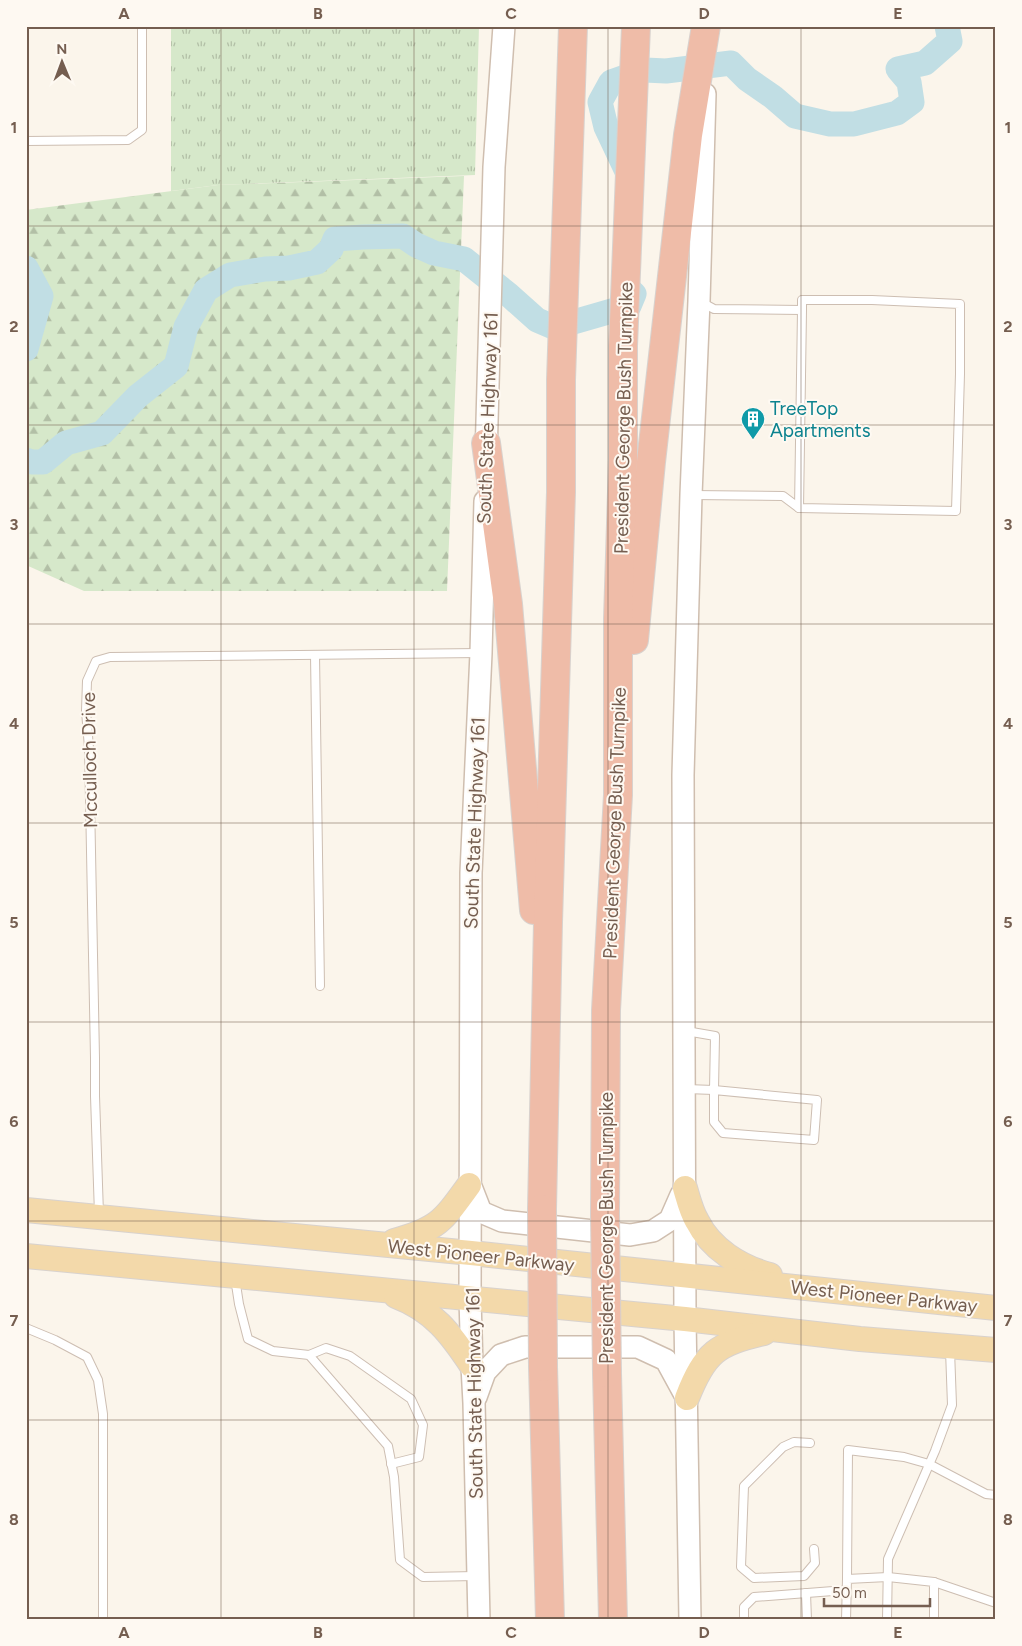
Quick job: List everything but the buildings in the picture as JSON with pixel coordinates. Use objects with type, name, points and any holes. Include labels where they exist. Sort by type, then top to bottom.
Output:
[{"type":"highway","points":[[550,1620],[543,1367],[542,1209],[561,492],[561,380],[573,26]]},
{"type":"highway","name":"President George Bush Turnpike","points":[[613,1620],[605,1214],[606,1010],[618,795],[618,619],[623,460],[623,346],[636,26]]},
{"type":"highway","points":[[618,795],[651,462],[688,135],[706,26]]},
{"type":"highway","points":[[486,443],[508,604],[532,900],[546,1011]]},
{"type":"main road","name":"South State Highway 161","points":[[479,1620],[470,1298],[472,1253],[470,1185],[471,873],[480,653],[494,167],[504,26]]},
{"type":"main road","points":[[690,1620],[685,1319],[683,775],[706,26]]},
{"type":"main road","points":[[470,1185],[481,1212],[502,1221],[630,1235],[653,1232],[670,1220],[684,1188]]},
{"type":"main road","points":[[380,1245],[418,1235],[436,1226],[449,1214],[470,1185]]},
{"type":"main road","points":[[684,1188],[696,1221],[710,1240],[725,1254],[741,1265],[755,1271],[812,1288]]},
{"type":"main road","name":"West Pioneer Parkway","points":[[26,1210],[472,1253],[996,1308]]},
{"type":"main road","points":[[26,1256],[685,1319],[860,1339],[996,1350]]},
{"type":"main road","points":[[383,1291],[407,1300],[429,1314],[443,1326],[472,1366]]},
{"type":"main road","points":[[687,1398],[697,1373],[710,1357],[723,1346],[739,1339],[780,1330]]},
{"type":"main road","points":[[474,1402],[484,1372],[501,1355],[525,1347],[638,1347],[666,1360],[687,1398]]},
{"type":"lane","points":[[26,141],[128,140],[142,130],[142,26]]},
{"type":"lane","points":[[691,494],[783,496],[799,508],[956,511],[960,304],[872,300],[802,300],[799,508]]},
{"type":"lane","points":[[699,301],[714,309],[802,310]]},
{"type":"lane","name":"Mcculloch Drive","points":[[99,1217],[91,832],[86,712],[87,681],[96,661],[110,657],[480,653]]},
{"type":"lane","points":[[315,655],[320,986]]},
{"type":"lane","points":[[684,1031],[715,1036],[714,1090],[714,1122],[723,1133],[814,1140],[817,1100],[714,1090],[684,1089]]},
{"type":"lane","points":[[234,1277],[248,1340],[273,1351],[309,1355],[326,1348],[350,1356],[411,1399],[423,1425],[419,1457],[391,1464]]},
{"type":"lane","points":[[26,1328],[55,1340],[87,1357],[98,1380],[103,1414],[103,1620]]},
{"type":"lane","points":[[887,1620],[888,1559],[952,1405],[950,1346]]},
{"type":"lane","points":[[309,1355],[388,1446],[400,1560],[423,1577],[478,1576]]},
{"type":"lane","points":[[810,1443],[794,1442],[783,1447],[744,1486],[741,1568],[754,1578],[804,1576],[815,1563],[814,1548]]},
{"type":"lane","points":[[846,1620],[848,1450],[904,1457],[929,1464],[986,1494],[996,1495]]},
{"type":"lane","points":[[846,1579],[888,1577],[934,1582],[996,1603]]},
{"type":"lane","points":[[934,1582],[934,1620]]},
{"type":"lane","points":[[744,1620],[744,1607],[754,1598],[846,1590]]},
{"type":"lane","points":[[806,1593],[807,1620]]},
{"type":"green space","points":[[171,26],[479,26],[475,175],[218,185],[171,191]]},
{"type":"green space","points":[[464,176],[447,591],[84,591],[26,565],[26,210],[218,185]]},
{"type":"waterway","points":[[631,180],[606,127],[600,102],[611,82],[645,70],[666,71],[731,63],[747,79],[773,97],[795,116],[830,124],[854,124],[897,113],[912,102],[909,82],[898,69],[925,63],[950,41],[947,26]]},
{"type":"waterway","points":[[26,460],[43,462],[66,443],[102,433],[138,396],[176,366],[186,327],[206,290],[230,275],[265,269],[289,268],[317,262],[331,249],[335,239],[403,236],[416,245],[434,253],[464,259],[537,320],[558,329],[570,323],[629,306],[633,293]]},
{"type":"waterway","points":[[26,268],[41,296],[26,349]]},
{"type":"place","name":"TreeTop Apartments","points":[[753,440]]}]
